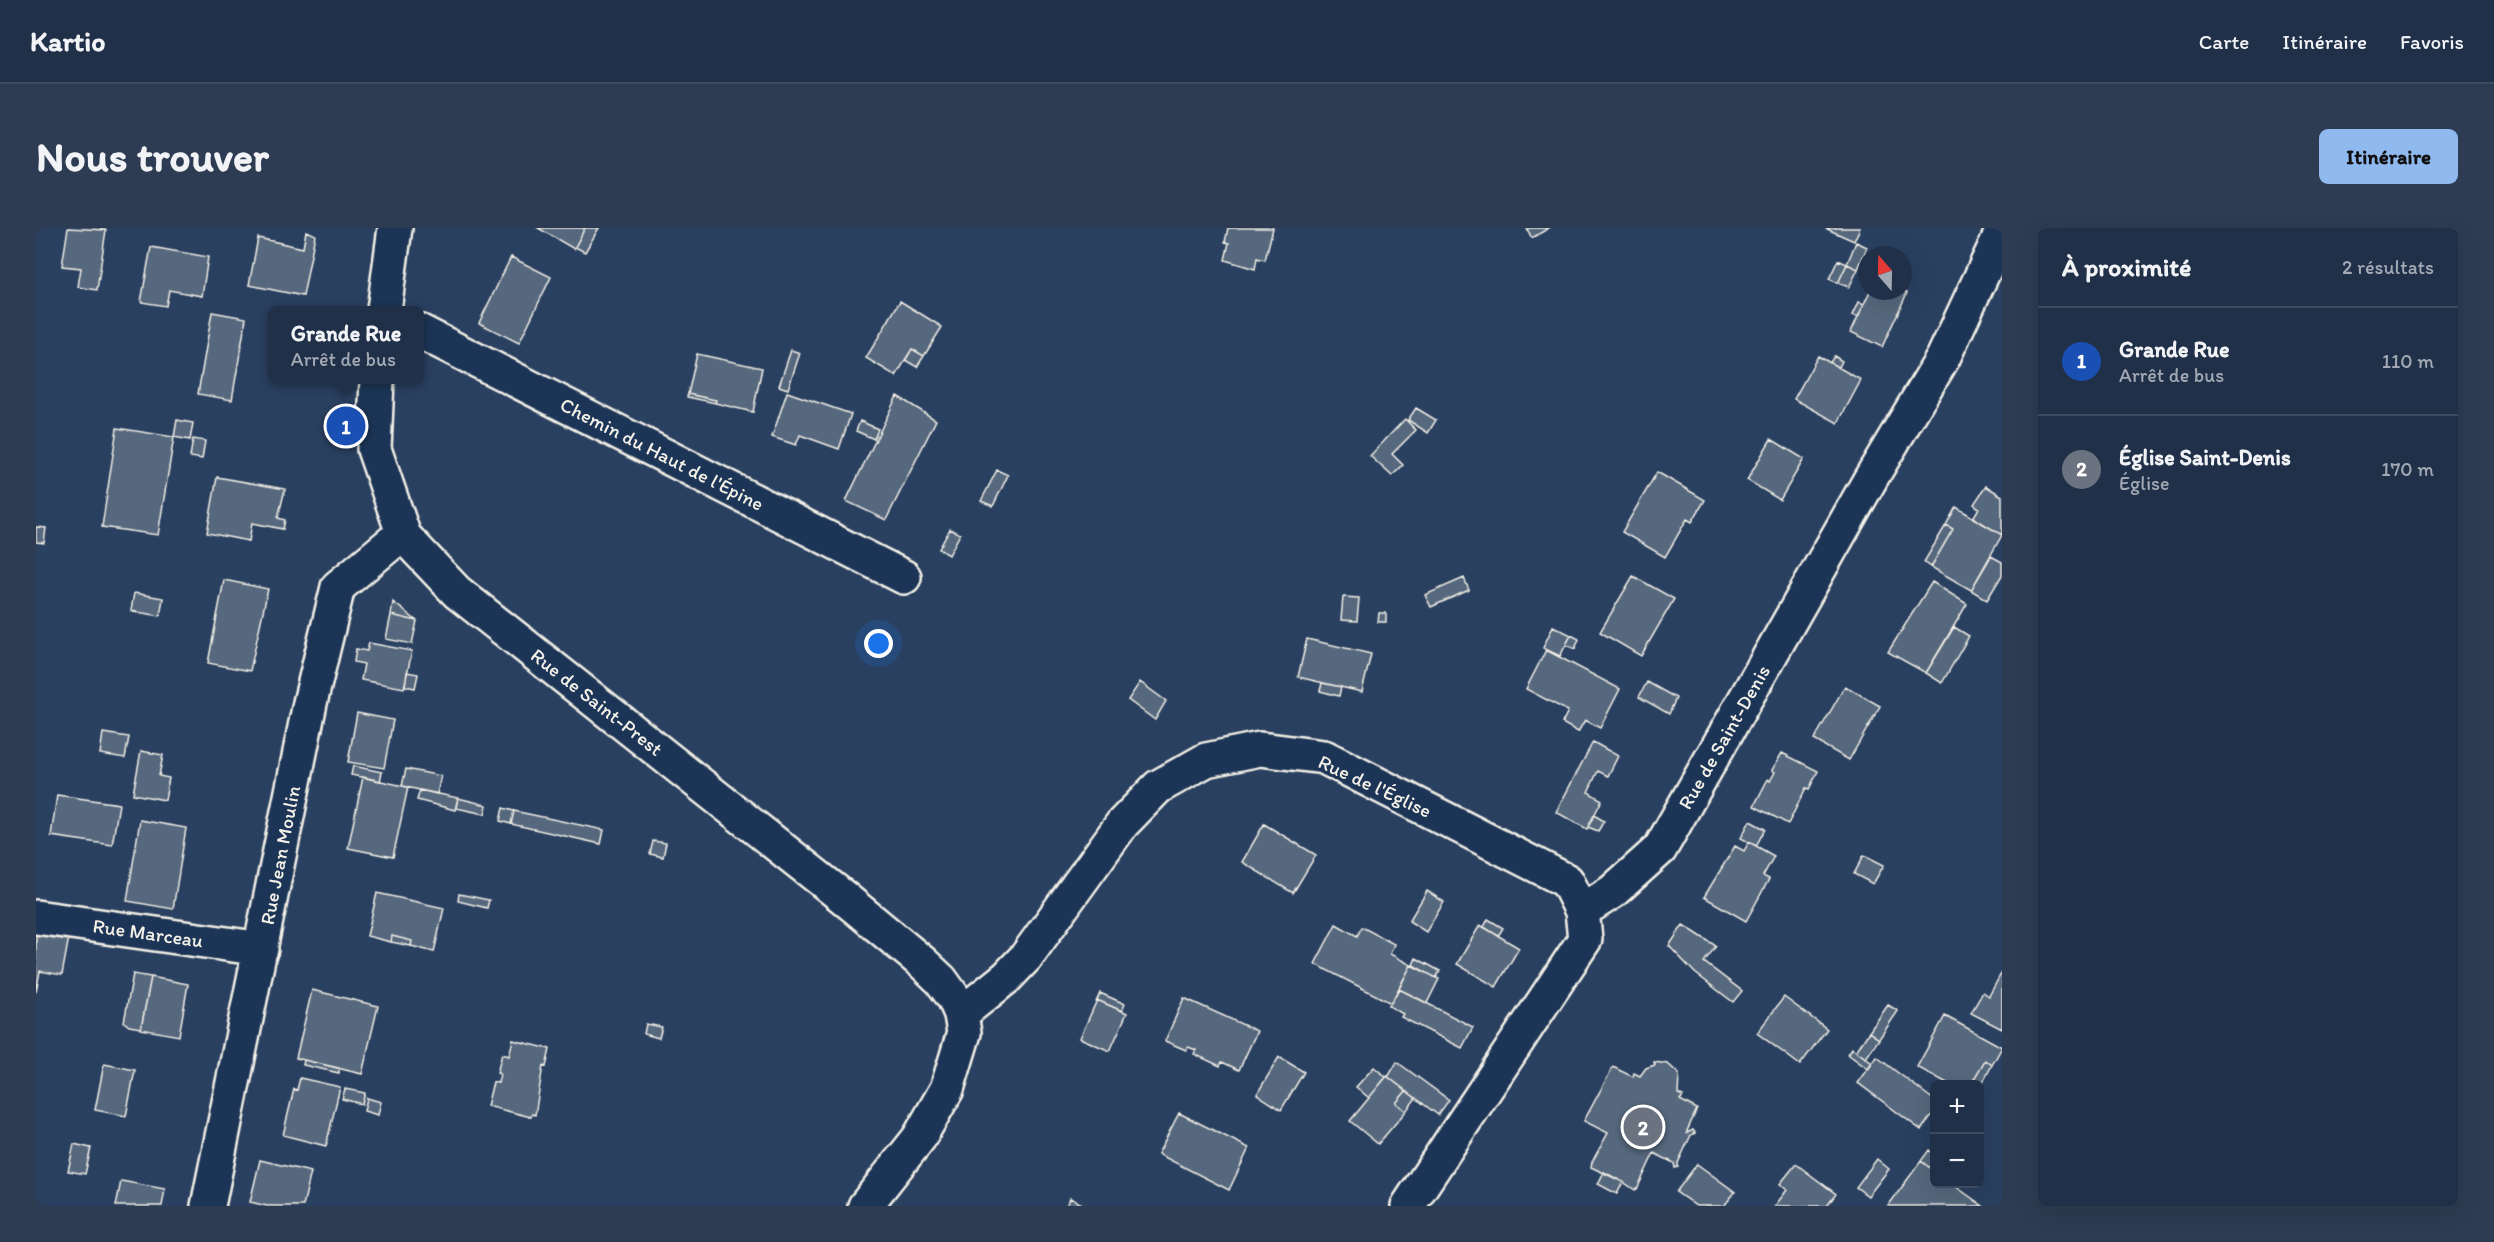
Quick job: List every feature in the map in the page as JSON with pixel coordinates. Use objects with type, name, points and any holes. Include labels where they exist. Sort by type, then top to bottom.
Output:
[{"type":"street","points":[[385,306],[395,228]]},
{"type":"street","name":"Rue de Saint-Denis","points":[[1582,911],[1612,892],[1660,849],[1871,478],[1943,358],[2002,232]]},
{"type":"street","name":"Chemin du Haut de l'Épine","points":[[424,333],[904,577]]},
{"type":"street","name":"Rue de Saint-Prest","points":[[377,384],[374,449],[404,536],[457,592],[843,897],[923,963],[941,980],[961,1014]]},
{"type":"street","name":"Rue Jean Moulin","points":[[208,1206],[310,703],[338,587],[391,543],[404,536]]},
{"type":"street","name":"Rue de l'Église","points":[[961,1014],[1007,977],[1026,957],[1122,824],[1158,787],[1206,760],[1260,749],[1324,757],[1567,881],[1582,911]]},
{"type":"street","points":[[1408,1206],[1585,939],[1582,911]]},
{"type":"street","name":"Rue Marceau","points":[[36,917],[261,949]]},
{"type":"street","points":[[865,1206],[919,1138],[947,1089],[964,1033],[961,1014]]},
{"type":"building","points":[[68,228],[106,230],[97,290],[78,287],[81,268],[62,266]]},
{"type":"building","points":[[538,228],[585,228],[574,249]]},
{"type":"building","points":[[585,228],[599,228],[585,252],[575,247]]},
{"type":"building","points":[[1228,228],[1273,228],[1265,260],[1257,258],[1255,269],[1225,260],[1229,243],[1225,242]]},
{"type":"building","points":[[1549,228],[1532,238],[1527,229]]},
{"type":"building","points":[[1825,228],[1860,228],[1854,241]]},
{"type":"building","points":[[306,231],[315,235],[303,296],[249,285],[258,238],[303,248]]},
{"type":"building","points":[[1856,242],[1865,246],[1858,246],[1858,269],[1847,264]]},
{"type":"building","points":[[151,247],[208,257],[202,296],[169,290],[166,306],[141,302]]},
{"type":"building","points":[[511,257],[551,277],[519,343],[479,323]]},
{"type":"building","points":[[1838,260],[1847,264],[1838,283],[1829,279]]},
{"type":"building","points":[[1847,264],[1858,269],[1849,287],[1838,283]]},
{"type":"building","points":[[1866,300],[1904,300],[1882,347],[1851,332]]},
{"type":"building","points":[[900,301],[942,327],[924,356],[912,349],[896,376],[866,358]]},
{"type":"building","points":[[1859,302],[1864,304],[1858,317],[1853,315]]},
{"type":"building","points":[[212,312],[246,318],[232,400],[198,394]]},
{"type":"building","points":[[912,349],[924,356],[917,367],[905,360]]},
{"type":"building","points":[[791,350],[800,353],[788,389],[779,386]]},
{"type":"building","points":[[697,354],[762,368],[753,412],[688,394]]},
{"type":"building","points":[[1818,356],[1861,380],[1838,423],[1794,399]]},
{"type":"building","points":[[1834,356],[1842,361],[1839,367],[1830,363]]},
{"type":"building","points":[[787,392],[851,414],[839,449],[800,435],[796,445],[772,437]]},
{"type":"building","points":[[688,394],[716,400],[715,403],[687,397]]},
{"type":"building","points":[[897,396],[936,420],[886,520],[846,501]]},
{"type":"building","points":[[1416,408],[1436,420],[1428,433],[1408,420]]},
{"type":"building","points":[[1405,419],[1416,430],[1392,454],[1403,465],[1392,476],[1370,456]]},
{"type":"building","points":[[177,420],[193,423],[190,440],[174,437]]},
{"type":"building","points":[[860,421],[878,429],[874,439],[856,431]]},
{"type":"building","points":[[117,428],[174,437],[158,535],[102,527]]},
{"type":"building","points":[[193,439],[205,441],[202,459],[190,457]]},
{"type":"building","points":[[1771,439],[1804,459],[1780,500],[1747,480]]},
{"type":"building","points":[[997,470],[1008,475],[993,506],[981,501]]},
{"type":"building","points":[[1657,472],[1705,500],[1692,522],[1687,519],[1665,557],[1622,532]]},
{"type":"building","points":[[217,477],[285,489],[278,518],[285,520],[283,529],[252,523],[249,541],[207,533]]},
{"type":"building","points":[[1986,486],[2002,496],[2002,535],[1973,518],[1979,508],[1974,504]]},
{"type":"building","points":[[1956,507],[2002,535],[1971,590],[1931,567],[1953,529],[1946,525]]},
{"type":"building","points":[[1946,525],[1953,529],[1931,567],[1924,562]]},
{"type":"building","points":[[36,527],[46,528],[44,543],[36,542]]},
{"type":"building","points":[[950,529],[960,534],[949,555],[939,549]]},
{"type":"building","points":[[1991,556],[2002,562],[2002,575],[1987,600],[1971,590]]},
{"type":"building","points":[[1633,576],[1674,599],[1641,656],[1600,632]]},
{"type":"building","points":[[1464,578],[1469,590],[1431,607],[1425,595]]},
{"type":"building","points":[[224,580],[268,589],[250,671],[208,663]]},
{"type":"building","points":[[1932,582],[1967,604],[1926,673],[1888,652]]},
{"type":"building","points":[[134,593],[163,598],[160,616],[131,611]]},
{"type":"building","points":[[1343,597],[1359,598],[1357,621],[1341,620]]},
{"type":"building","points":[[393,602],[417,621],[391,615]]},
{"type":"building","points":[[1379,613],[1386,613],[1386,622],[1378,622]]},
{"type":"building","points":[[391,615],[417,621],[412,644],[386,639]]},
{"type":"building","points":[[1553,626],[1571,635],[1560,656],[1543,648]]},
{"type":"building","points":[[1954,627],[1969,636],[1942,683],[1926,673]]},
{"type":"building","points":[[1571,635],[1579,639],[1575,649],[1566,645]]},
{"type":"building","points":[[1307,639],[1371,654],[1362,692],[1298,677]]},
{"type":"building","points":[[369,643],[412,651],[404,688],[361,680],[364,664],[354,662],[356,649],[367,651]]},
{"type":"building","points":[[1546,650],[1620,689],[1600,728],[1585,720],[1578,732],[1562,723],[1568,711],[1526,689]]},
{"type":"building","points":[[407,672],[418,674],[415,688],[405,686]]},
{"type":"building","points":[[1140,682],[1166,701],[1155,720],[1128,700]]},
{"type":"building","points":[[1647,682],[1676,698],[1669,714],[1639,697]]},
{"type":"building","points":[[1322,683],[1341,687],[1339,696],[1320,691]]},
{"type":"building","points":[[1845,686],[1880,706],[1849,760],[1814,740]]},
{"type":"building","points":[[357,713],[393,720],[384,768],[348,762]]},
{"type":"building","points":[[103,733],[129,737],[125,758],[100,754]]},
{"type":"building","points":[[1593,742],[1618,756],[1608,776],[1598,771],[1588,792],[1602,800],[1587,829],[1556,812]]},
{"type":"building","points":[[141,751],[163,755],[159,776],[169,778],[165,800],[133,794]]},
{"type":"building","points":[[1782,753],[1818,771],[1809,789],[1806,788],[1788,824],[1754,806],[1768,779],[1770,781],[1775,772],[1772,770]]},
{"type":"building","points":[[353,766],[382,772],[380,781],[351,775]]},
{"type":"building","points":[[406,769],[441,776],[437,794],[402,786]]},
{"type":"building","points":[[363,777],[408,787],[393,857],[348,848]]},
{"type":"building","points":[[420,790],[458,798],[455,810],[417,800]]},
{"type":"building","points":[[57,795],[119,804],[112,845],[51,836]]},
{"type":"building","points":[[458,798],[487,805],[485,814],[456,808]]},
{"type":"building","points":[[503,808],[514,811],[511,824],[500,821]]},
{"type":"building","points":[[514,811],[604,830],[601,844],[511,824]]},
{"type":"building","points":[[1594,815],[1604,821],[1598,831],[1588,827]]},
{"type":"building","points":[[140,820],[186,828],[173,909],[127,901]]},
{"type":"building","points":[[1750,821],[1765,829],[1756,846],[1741,838]]},
{"type":"building","points":[[1264,824],[1316,855],[1293,893],[1242,862]]},
{"type":"building","points":[[653,841],[666,843],[663,857],[650,854]]},
{"type":"building","points":[[1749,842],[1774,856],[1763,876],[1769,879],[1746,921],[1704,897],[1735,846],[1744,851]]},
{"type":"building","points":[[1864,855],[1884,865],[1873,884],[1854,874]]},
{"type":"building","points":[[1427,891],[1444,902],[1426,932],[1409,921]]},
{"type":"building","points":[[377,893],[444,908],[434,952],[411,946],[412,941],[392,936],[391,942],[367,936]]},
{"type":"building","points":[[459,894],[489,900],[487,908],[458,901]]},
{"type":"building","points":[[1488,919],[1503,928],[1498,936],[1484,927]]},
{"type":"building","points":[[1336,924],[1357,936],[1362,927],[1394,944],[1390,954],[1411,965],[1391,1003],[1315,964]]},
{"type":"building","points":[[1480,925],[1519,948],[1496,987],[1457,964]]},
{"type":"building","points":[[1683,925],[1716,946],[1704,962],[1742,991],[1733,1002],[1695,973],[1669,946]]},
{"type":"building","points":[[36,933],[69,937],[62,975],[40,971],[36,992]]},
{"type":"building","points":[[392,936],[412,941],[411,946],[391,942]]},
{"type":"building","points":[[1416,958],[1440,971],[1436,978],[1413,965]]},
{"type":"building","points":[[1411,965],[1439,979],[1427,1003],[1399,989]]},
{"type":"building","points":[[2002,972],[2002,1029],[1971,1013],[1983,992],[1989,996]]},
{"type":"building","points":[[133,974],[151,977],[141,1028],[129,1026],[124,1022]]},
{"type":"building","points":[[151,977],[188,984],[179,1036],[141,1029]]},
{"type":"building","points":[[1399,989],[1473,1027],[1462,1048],[1401,1017],[1403,1014],[1389,1006]]},
{"type":"building","points":[[312,990],[378,1006],[362,1074],[296,1058]]},
{"type":"building","points":[[1100,993],[1125,1004],[1122,1011],[1097,1000]]},
{"type":"building","points":[[1784,997],[1827,1029],[1800,1065],[1757,1033]]},
{"type":"building","points":[[1184,998],[1257,1031],[1239,1070],[1222,1062],[1220,1066],[1194,1054],[1196,1050],[1188,1047],[1186,1050],[1165,1041]]},
{"type":"building","points":[[1097,1000],[1127,1013],[1110,1051],[1080,1038]]},
{"type":"building","points":[[1888,1005],[1898,1011],[1879,1039],[1869,1032]]},
{"type":"building","points":[[1945,1016],[2002,1047],[1992,1065],[1985,1060],[1973,1080],[1941,1080],[1917,1067]]},
{"type":"building","points":[[646,1024],[662,1027],[659,1038],[644,1034]]},
{"type":"building","points":[[1869,1032],[1879,1039],[1866,1058],[1856,1051]]},
{"type":"building","points":[[513,1040],[550,1049],[546,1067],[543,1066],[535,1115],[532,1114],[531,1117],[487,1106],[493,1082],[498,1083],[500,1074],[497,1073],[502,1054],[509,1056]]},
{"type":"building","points":[[1852,1048],[1872,1063],[1868,1069],[1848,1054]]},
{"type":"building","points":[[1279,1057],[1304,1072],[1281,1110],[1257,1094]]},
{"type":"building","points":[[1877,1057],[1930,1097],[1930,1118],[1921,1130],[1858,1083]]},
{"type":"building","points":[[304,1060],[339,1068],[339,1073],[303,1065]]},
{"type":"building","points":[[1985,1060],[1992,1065],[1984,1080],[1973,1080]]},
{"type":"building","points":[[1397,1062],[1449,1100],[1438,1115],[1388,1077]]},
{"type":"building","points":[[1654,1062],[1668,1064],[1679,1074],[1678,1094],[1683,1096],[1680,1100],[1697,1109],[1687,1131],[1687,1133],[1693,1130],[1695,1133],[1691,1135],[1678,1167],[1675,1168],[1674,1163],[1654,1153],[1635,1190],[1591,1167],[1608,1133],[1584,1121],[1613,1067],[1633,1077],[1634,1073],[1640,1076],[1646,1068],[1655,1065]]},
{"type":"building","points":[[104,1064],[135,1070],[126,1116],[95,1110]]},
{"type":"building","points":[[1374,1067],[1386,1077],[1369,1098],[1356,1087]]},
{"type":"building","points":[[1387,1076],[1406,1091],[1396,1103],[1406,1111],[1378,1144],[1350,1121]]},
{"type":"building","points":[[300,1078],[340,1087],[326,1146],[283,1135],[294,1089],[297,1090]]},
{"type":"building","points":[[345,1089],[365,1093],[362,1104],[342,1099]]},
{"type":"building","points":[[1406,1091],[1416,1098],[1406,1111],[1396,1103]]},
{"type":"building","points":[[367,1098],[381,1102],[378,1115],[364,1111]]},
{"type":"building","points":[[1179,1113],[1249,1148],[1229,1190],[1158,1154]]},
{"type":"building","points":[[74,1144],[91,1148],[85,1174],[68,1171]]},
{"type":"building","points":[[1929,1150],[1930,1151],[1930,1168],[1921,1161]]},
{"type":"building","points":[[1877,1159],[1889,1169],[1868,1196],[1856,1187]]},
{"type":"building","points":[[260,1160],[311,1172],[303,1206],[267,1206],[250,1202]]},
{"type":"building","points":[[1921,1161],[1930,1168],[1930,1188],[1958,1188],[1983,1206],[1888,1206]]},
{"type":"building","points":[[1697,1164],[1735,1192],[1724,1206],[1696,1206],[1676,1192]]},
{"type":"building","points":[[1796,1164],[1836,1194],[1827,1206],[1775,1206],[1787,1190],[1780,1184]]},
{"type":"building","points":[[1604,1172],[1623,1182],[1617,1194],[1598,1184]]},
{"type":"building","points":[[121,1181],[165,1189],[162,1206],[116,1206]]},
{"type":"building","points":[[1070,1198],[1086,1206],[1067,1206]]},
{"type":"place","name":"Grande Rue","points":[[346,426]]},
{"type":"place","name":"Église Saint-Denis","points":[[1643,1127]]}]
